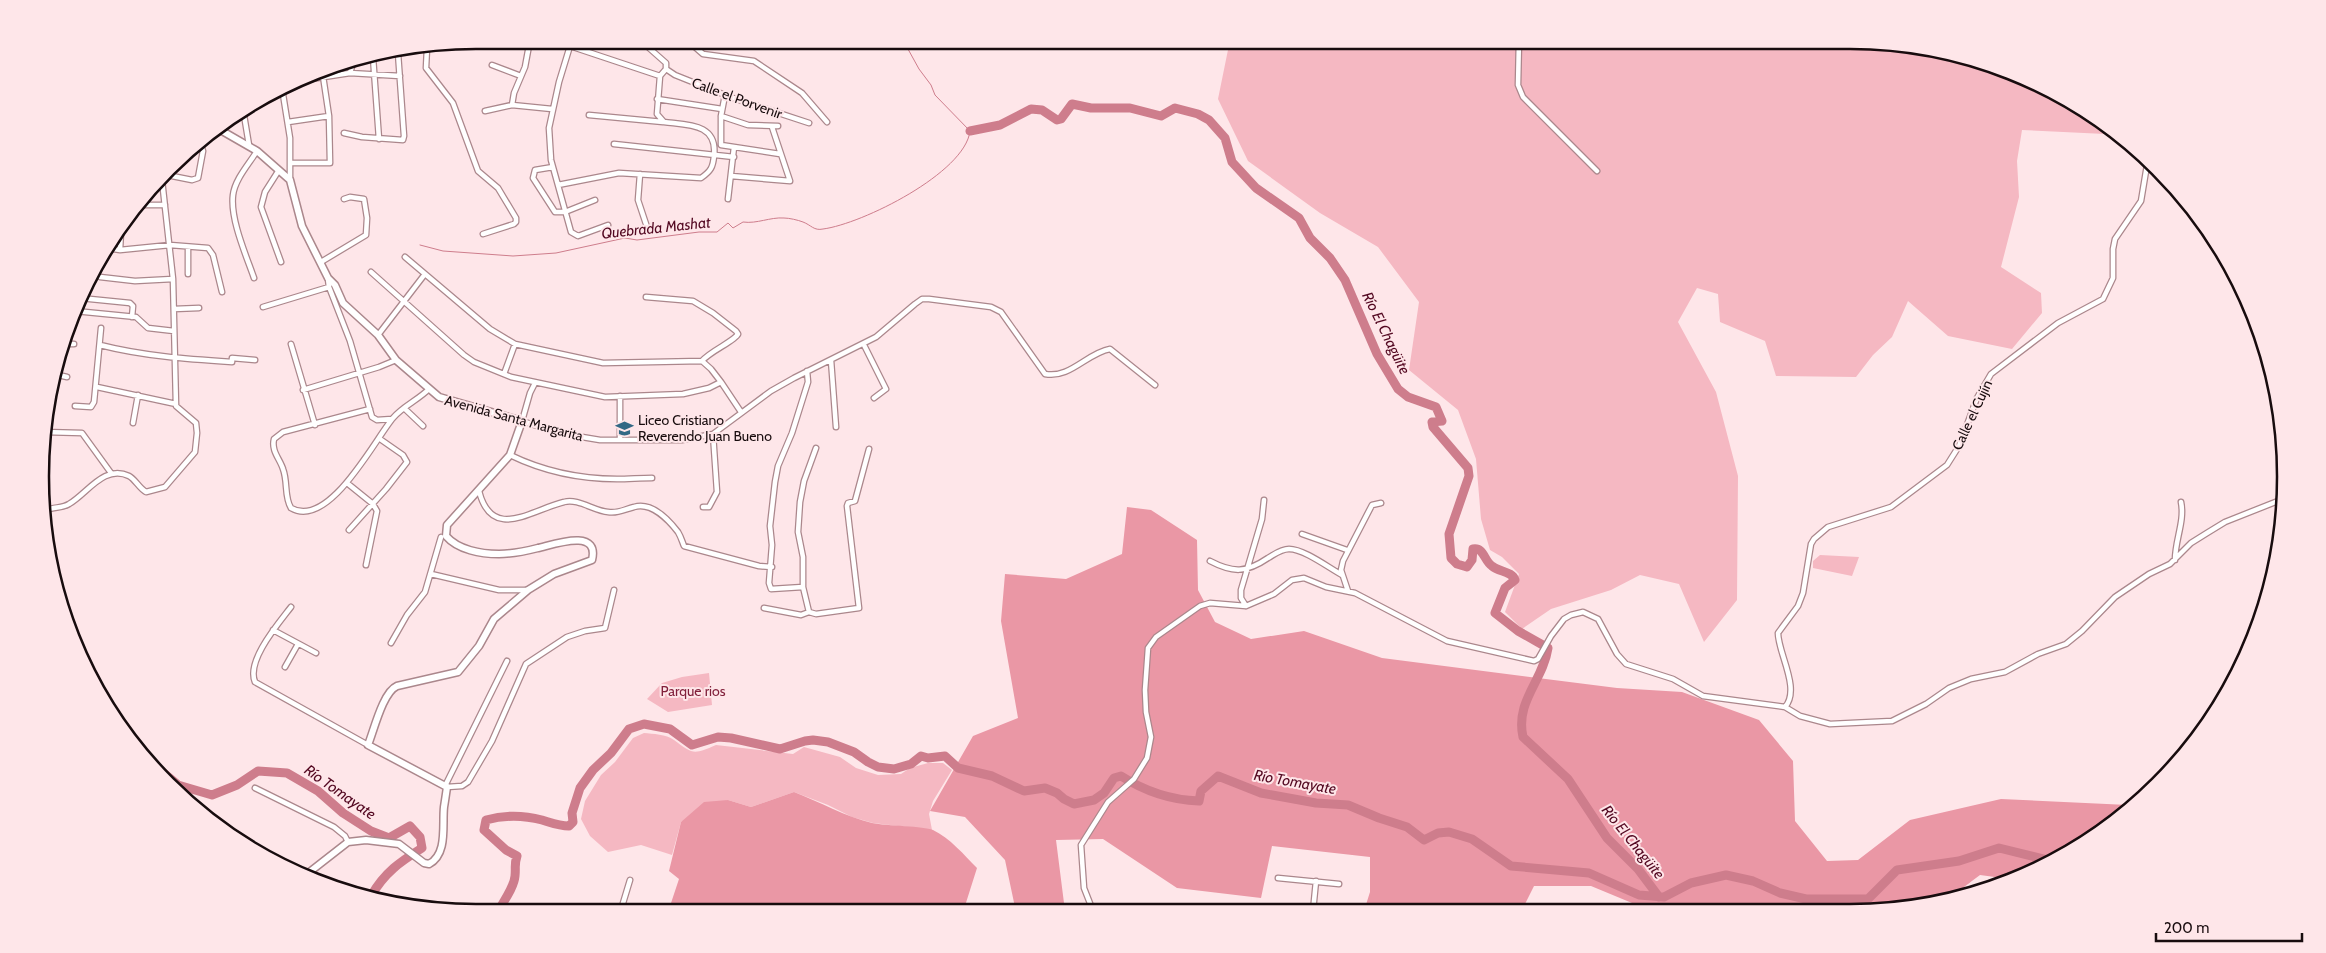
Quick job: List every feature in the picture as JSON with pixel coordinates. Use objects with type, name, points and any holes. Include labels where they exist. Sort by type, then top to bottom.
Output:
[{"type":"street","points":[[512,105],[514,92],[521,76],[528,49]]},
{"type":"street","points":[[569,49],[552,109],[549,128],[553,167],[570,228],[575,235],[584,234],[608,225]]},
{"type":"street","points":[[579,49],[660,76]]},
{"type":"street","name":"Calle el Porvenir","points":[[651,49],[664,60],[667,68],[675,76],[809,123]]},
{"type":"street","points":[[697,49],[703,54],[754,60],[802,93],[827,122]]},
{"type":"street","points":[[1519,49],[1518,85],[1523,98],[1597,171]]},
{"type":"street","points":[[427,52],[426,68],[453,103],[478,171],[498,188],[516,218],[514,224],[483,234]]},
{"type":"street","points":[[344,133],[399,141],[404,136],[398,56]]},
{"type":"street","points":[[373,61],[379,139]]},
{"type":"street","points":[[492,66],[521,76]]},
{"type":"street","points":[[350,73],[352,67]]},
{"type":"street","points":[[664,122],[657,114],[657,99],[660,76],[667,68]]},
{"type":"street","points":[[327,76],[350,73],[374,76],[400,76]]},
{"type":"street","points":[[292,163],[330,164],[329,116],[323,77]]},
{"type":"street","points":[[283,95],[292,163],[290,180]]},
{"type":"street","points":[[725,95],[721,116],[721,145],[780,154]]},
{"type":"street","points":[[657,99],[722,109]]},
{"type":"street","points":[[485,110],[512,105],[552,109]]},
{"type":"street","points":[[558,185],[606,175],[640,174],[701,178],[713,166],[714,144],[711,137],[702,128],[664,122],[589,115]]},
{"type":"street","points":[[288,122],[329,116]]},
{"type":"street","points":[[721,116],[748,125],[778,126]]},
{"type":"street","points":[[245,117],[249,145]]},
{"type":"street","points":[[731,176],[790,181],[772,127]]},
{"type":"street","points":[[223,132],[258,151],[290,180]]},
{"type":"street","points":[[614,144],[734,157]]},
{"type":"street","points":[[728,199],[734,147]]},
{"type":"street","points":[[172,176],[192,180],[198,178],[202,148]]},
{"type":"street","points":[[254,278],[236,219],[233,195],[242,173],[258,151]]},
{"type":"street","points":[[553,167],[535,170],[533,178],[555,212],[565,212],[595,200]]},
{"type":"street","name":"Calle el Cujín","points":[[1784,707],[1787,704],[1790,680],[1778,633],[1798,606],[1803,593],[1812,542],[1828,527],[1891,507],[1946,464],[1959,446],[1976,398],[1991,374],[2058,323],[2103,299],[2109,291],[2112,278],[2115,239],[2141,201],[2146,169]]},
{"type":"street","points":[[279,170],[265,192],[262,207],[281,262]]},
{"type":"street","points":[[640,174],[638,200],[647,227]]},
{"type":"street","name":"Avenida Santa Margarita","points":[[290,180],[302,226],[328,278],[335,285],[343,303],[378,335],[396,360],[439,398],[558,433],[600,440],[682,440],[713,434],[771,391],[807,371],[864,345],[922,299],[992,307],[1001,312],[1045,374],[1068,370],[1110,350],[1155,385]]},
{"type":"street","points":[[163,186],[173,279],[176,404]]},
{"type":"street","points":[[321,262],[366,235],[367,218],[364,199],[350,197],[344,199]]},
{"type":"street","points":[[146,205],[165,206]]},
{"type":"street","points":[[120,250],[121,240]]},
{"type":"street","points":[[115,249],[170,245],[210,249],[222,292]]},
{"type":"street","points":[[188,246],[188,274]]},
{"type":"street","points":[[405,256],[490,329],[515,344],[602,363],[702,361],[718,347],[735,339],[738,334],[713,313],[693,301],[646,297]]},
{"type":"street","points":[[371,272],[474,362],[504,374],[535,383],[606,397],[683,394],[709,388],[720,382]]},
{"type":"street","points":[[378,335],[425,274]]},
{"type":"street","points":[[100,277],[135,281],[173,279]]},
{"type":"street","points":[[328,278],[329,287],[350,341],[372,417],[377,420],[392,419]]},
{"type":"street","points":[[263,307],[329,287]]},
{"type":"street","points":[[88,299],[130,303],[133,306],[132,317]]},
{"type":"street","points":[[174,309],[199,308]]},
{"type":"street","points":[[82,312],[139,318],[148,328],[174,330]]},
{"type":"street","points":[[75,406],[93,406],[97,387],[101,328]]},
{"type":"street","points":[[70,344],[74,344]]},
{"type":"street","points":[[291,344],[303,390],[315,425]]},
{"type":"street","points":[[504,374],[515,344]]},
{"type":"street","points":[[100,345],[127,352],[175,357],[232,362],[232,358],[255,360]]},
{"type":"street","points":[[864,345],[886,389],[874,398]]},
{"type":"street","points":[[303,390],[396,360]]},
{"type":"street","points":[[831,360],[836,426]]},
{"type":"street","points":[[702,361],[711,369],[741,412]]},
{"type":"street","points":[[803,587],[771,589],[770,526],[778,466],[792,432],[808,382],[807,371]]},
{"type":"street","points":[[61,376],[67,377]]},
{"type":"street","points":[[368,745],[387,696],[392,688],[458,672],[479,646],[494,619],[528,590],[554,574],[592,560],[593,550],[590,545],[572,540],[519,552],[499,554],[459,547],[446,536],[447,525],[510,455],[530,392],[535,383]]},
{"type":"street","points":[[50,509],[67,506],[82,496],[88,488],[104,476],[111,473],[130,477],[146,492],[157,490],[170,482],[195,452],[197,444],[196,423],[176,404],[97,387]]},
{"type":"street","points":[[370,409],[283,432],[274,439],[274,450],[284,473],[289,504],[296,511],[312,509],[326,501],[347,482],[380,439],[392,419],[429,389]]},
{"type":"street","points":[[133,423],[138,395]]},
{"type":"street","points":[[620,396],[620,440]]},
{"type":"street","points":[[404,408],[423,426]]},
{"type":"street","points":[[51,432],[82,433],[111,473]]},
{"type":"street","points":[[703,507],[709,507],[717,492],[713,434]]},
{"type":"street","points":[[349,530],[373,504],[406,462],[403,455],[380,439]]},
{"type":"street","points":[[809,612],[803,587],[802,557],[798,532],[800,502],[804,481],[816,448]]},
{"type":"street","points":[[764,608],[801,615],[809,612],[816,614],[859,608],[847,506],[848,503],[855,501],[869,449]]},
{"type":"street","points":[[510,455],[540,467],[584,477],[652,478]]},
{"type":"street","points":[[347,482],[373,504],[377,511],[366,565]]},
{"type":"street","points":[[479,491],[486,509],[494,517],[502,519],[528,515],[566,501],[608,512],[620,512],[642,506],[650,508],[678,533],[684,546],[759,566],[772,567]]},
{"type":"street","points":[[1246,606],[1241,598],[1246,570],[1262,519],[1264,500]]},
{"type":"street","points":[[2175,560],[2177,536],[2184,512],[2182,502]]},
{"type":"street","points":[[1090,904],[1084,888],[1081,845],[1108,802],[1134,779],[1147,758],[1151,740],[1145,690],[1148,648],[1152,640],[1207,603],[1246,606],[1274,594],[1296,578],[1304,578],[1326,588],[1348,591],[1447,641],[1534,661],[1538,659],[1547,642],[1567,617],[1574,613],[1586,613],[1598,620],[1617,654],[1626,664],[1672,679],[1703,696],[1784,707],[1800,716],[1830,724],[1892,720],[1901,718],[1949,688],[1971,679],[2005,672],[2038,654],[2066,644],[2082,632],[2115,596],[2175,560],[2191,543],[2224,522],[2276,502]]},
{"type":"street","points":[[1348,591],[1341,570],[1347,550],[1372,505],[1381,503]]},
{"type":"street","points":[[1302,534],[1347,550]]},
{"type":"street","points":[[391,643],[407,615],[425,592],[441,537]]},
{"type":"street","points":[[1210,561],[1232,570],[1246,570],[1256,566],[1277,552],[1292,549],[1342,575]]},
{"type":"street","points":[[431,574],[499,590],[528,590]]},
{"type":"street","points":[[291,607],[273,630],[253,666],[252,675],[255,682],[446,786],[462,786],[468,782],[492,741],[526,664],[567,637],[585,631],[604,628],[614,590]]},
{"type":"street","points":[[273,630],[316,653]]},
{"type":"street","points":[[285,667],[298,644]]},
{"type":"street","points":[[311,871],[348,842],[366,840],[398,844],[422,862],[431,863],[442,846],[446,786],[507,661]]},
{"type":"street","points":[[255,788],[334,827],[345,836],[348,842]]},
{"type":"street","points":[[1278,878],[1339,884]]},
{"type":"street","points":[[623,904],[630,880]]},
{"type":"street","points":[[1314,904],[1316,881]]},
{"type":"green space","points":[[1228,49],[1877,50],[1933,57],[1987,71],[2039,93],[2105,134],[2022,130],[2017,161],[2019,197],[2001,267],[2041,293],[2042,313],[2012,349],[1948,336],[1908,301],[1892,337],[1873,355],[1856,377],[1776,376],[1765,341],[1720,322],[1718,294],[1697,288],[1678,322],[1716,392],[1738,476],[1737,600],[1704,642],[1679,584],[1640,575],[1611,590],[1551,609],[1522,629],[1505,612],[1519,574],[1502,557],[1490,550],[1481,519],[1476,459],[1458,410],[1409,370],[1419,302],[1378,247],[1320,213],[1248,161],[1218,99]]},
{"type":"green space","points":[[1820,555],[1859,557],[1852,576],[1813,568],[1813,561]]},
{"type":"green space","name":"Parque rios","points":[[709,673],[712,705],[668,712],[647,699],[662,683],[682,677]]},
{"type":"green space","points":[[644,733],[667,737],[694,752],[716,745],[793,754],[804,747],[840,757],[856,768],[878,775],[901,774],[910,768],[928,763],[943,763],[952,770],[933,801],[929,814],[932,830],[873,823],[852,817],[828,805],[794,792],[751,807],[728,800],[681,822],[672,855],[641,845],[608,852],[590,836],[581,819],[585,801],[601,775],[615,762],[633,738]]},
{"type":"shaded area","points":[[1127,507],[1151,510],[1197,540],[1198,590],[1215,622],[1251,639],[1304,631],[1382,658],[1617,688],[1682,692],[1759,720],[1793,761],[1795,821],[1827,861],[1858,860],[1910,820],[2001,799],[2124,805],[2063,847],[2013,872],[1999,878],[1980,875],[1961,890],[1905,901],[1850,904],[1632,904],[1591,886],[1534,886],[1525,904],[1366,904],[1370,892],[1370,857],[1272,846],[1261,898],[1177,888],[1103,839],[1056,840],[1064,904],[1014,904],[1005,860],[965,817],[930,811],[973,736],[1018,718],[1001,621],[1005,574],[1066,579],[1122,554]]},
{"type":"shaded area","points":[[794,792],[872,823],[933,830],[945,837],[977,868],[966,904],[671,904],[679,879],[669,871],[681,822],[704,802],[728,800],[751,807]]},
{"type":"waterway","name":"Quebrada Mashat","points":[[420,245],[443,251],[513,256],[556,253],[625,238],[637,240],[699,232],[717,232],[728,223],[733,228],[743,222],[786,218],[801,221],[820,229],[840,225],[862,217],[909,194],[932,179],[964,147],[970,131],[935,95],[931,85],[908,49]]},
{"type":"waterway","name":"Río El Chagüite","points":[[970,131],[1000,125],[1031,109],[1042,110],[1057,120],[1061,119],[1072,104],[1091,108],[1130,108],[1161,116],[1175,108],[1198,114],[1209,120],[1225,138],[1232,162],[1256,188],[1299,218],[1310,238],[1330,258],[1345,280],[1377,354],[1398,389],[1408,397],[1436,407],[1442,421],[1432,422],[1433,427],[1468,468],[1469,476],[1449,534],[1451,558],[1457,564],[1467,567],[1472,560],[1473,549],[1477,549],[1482,552],[1489,564],[1511,575],[1515,580],[1505,588],[1495,613],[1518,631],[1548,648],[1541,671],[1526,702],[1522,724],[1523,737],[1568,779],[1607,838],[1638,869],[1659,897]]},
{"type":"waterway","name":"Río Tomayate","points":[[502,904],[513,885],[517,856],[506,850],[484,830],[486,820],[507,816],[521,816],[569,826],[573,822],[572,813],[580,788],[593,770],[611,753],[629,729],[644,724],[670,729],[692,745],[718,737],[780,749],[805,741],[828,742],[854,752],[878,767],[894,769],[911,764],[921,756],[928,758],[945,756],[958,768],[992,776],[1024,791],[1045,788],[1074,804],[1094,800],[1104,793],[1114,778],[1121,776],[1140,787],[1158,794],[1178,799],[1199,801],[1201,791],[1218,776],[1261,793],[1316,803],[1348,805],[1407,827],[1424,840],[1438,833],[1449,832],[1472,839],[1511,866],[1589,873],[1639,895],[1664,897],[1691,883],[1726,875],[1753,881],[1780,893],[1806,899],[1868,899],[1897,870],[1959,861],[1999,848],[2042,858]]},
{"type":"waterway","name":"Río Tomayate","points":[[181,786],[212,795],[237,785],[258,771],[287,773],[318,791],[343,813],[371,831],[389,838],[410,826],[420,837],[422,848],[394,868],[374,892]]},
{"type":"place","name":"Liceo Cristiano Reverendo Juan Bueno","points":[[624,428]]}]
